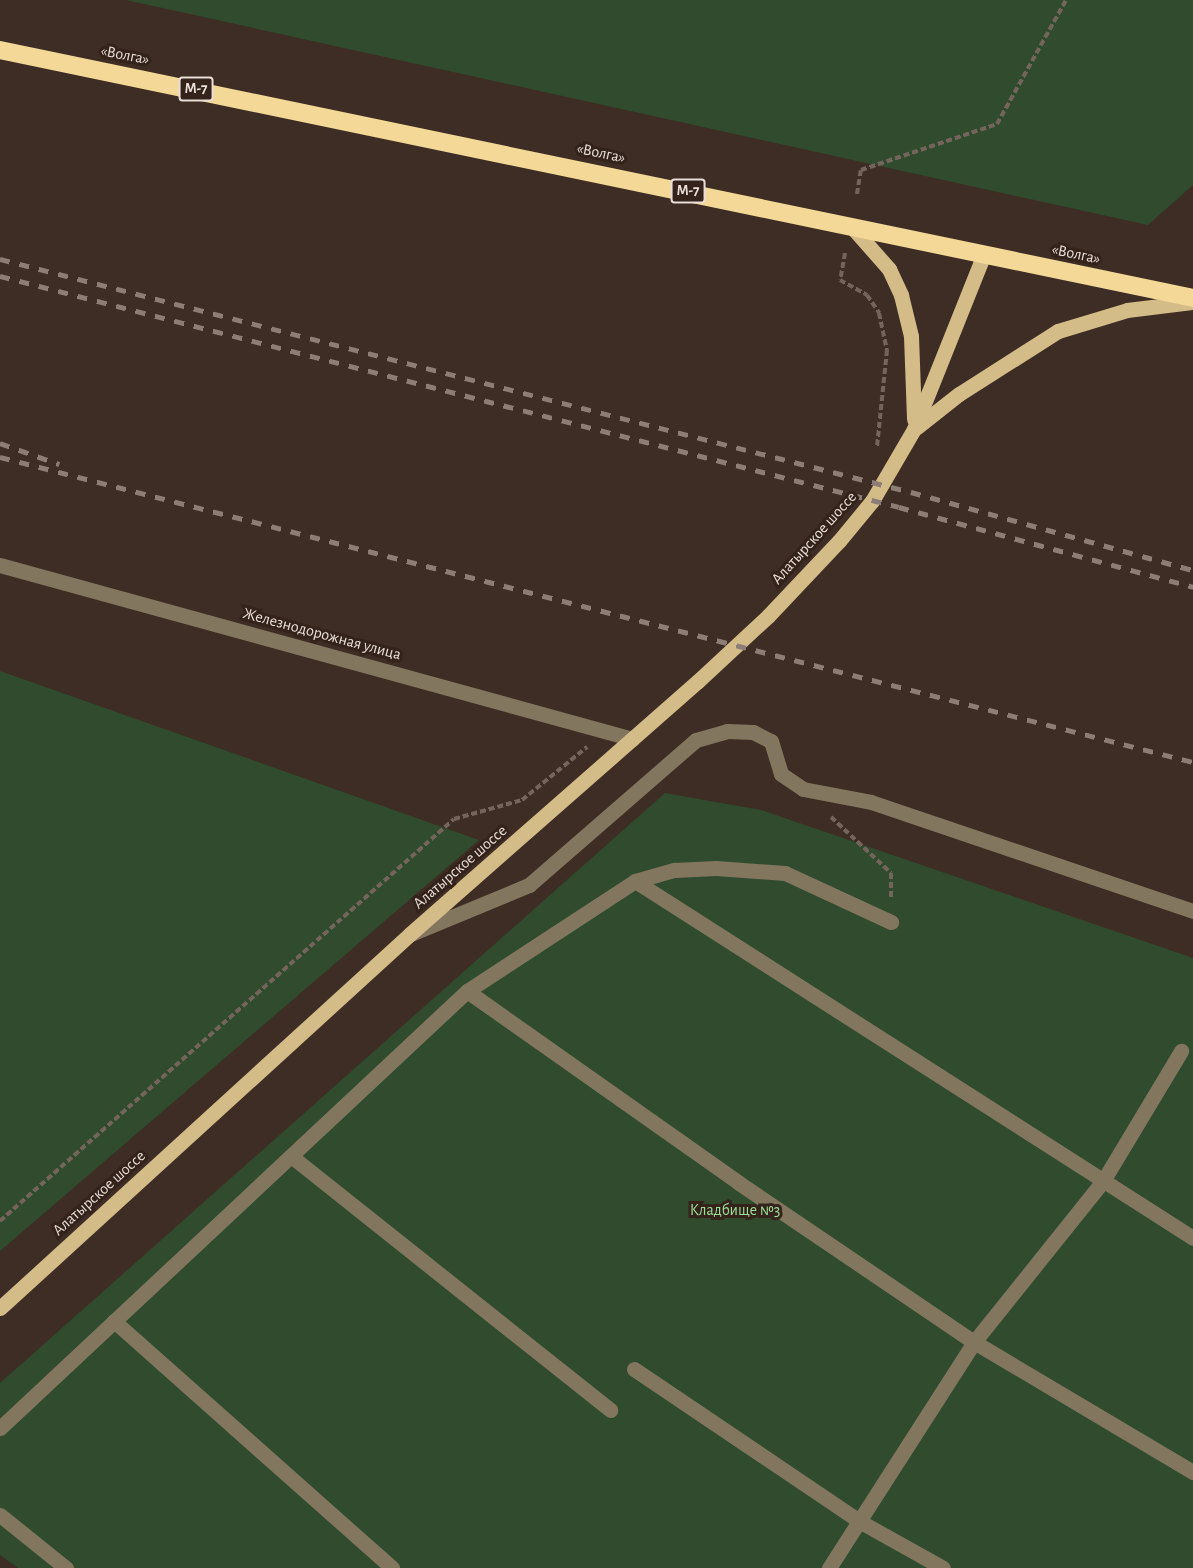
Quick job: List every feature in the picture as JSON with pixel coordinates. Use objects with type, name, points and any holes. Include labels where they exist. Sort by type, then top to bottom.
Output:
[{"type":"highway","name":"«Волга»","points":[[0,50],[852,226],[1193,300]]},
{"type":"main road","points":[[852,226],[889,269],[901,295],[911,336],[914,429]]},
{"type":"main road","points":[[914,429],[984,254]]},
{"type":"main road","points":[[914,429],[959,394],[1058,331],[1127,310],[1193,300]]},
{"type":"main road","name":"Алатырское шоссе","points":[[0,1308],[410,934],[633,740],[768,616],[839,541],[873,501],[914,429]]},
{"type":"lane","name":"Железнодорожная улица","points":[[0,565],[608,730],[633,740]]},
{"type":"lane","points":[[410,934],[529,885],[696,740],[727,731],[753,732],[771,741],[781,774],[803,789],[872,802],[1193,911]]},
{"type":"lane","points":[[0,1428],[466,991],[635,881],[674,870],[716,868],[785,873],[891,922]]},
{"type":"lane","points":[[635,881],[1193,1238]]},
{"type":"lane","points":[[466,991],[739,1183],[974,1342],[1193,1472]]},
{"type":"lane","points":[[829,1568],[974,1342],[1103,1181],[1181,1051]]},
{"type":"lane","points":[[291,1156],[610,1410]]},
{"type":"lane","points":[[114,1322],[392,1568]]},
{"type":"lane","points":[[634,1369],[859,1521],[943,1568]]},
{"type":"lane","points":[[0,1515],[66,1568]]},
{"type":"path","points":[[857,194],[861,170],[997,124],[1065,0]]},
{"type":"path","points":[[846,253],[840,280],[867,295],[879,314],[887,350],[881,432],[875,453]]},
{"type":"path","points":[[0,1221],[453,819],[522,800],[608,730]]},
{"type":"path","points":[[803,789],[891,873],[891,922]]},
{"type":"green space","points":[[126,0],[1193,0],[1193,185],[1148,225]]},
{"type":"green space","points":[[0,671],[479,840],[0,1251]]},
{"type":"green space","name":"Кладбище №3","points":[[665,793],[761,810],[1193,958],[1193,1568],[18,1568],[0,1555],[0,1383]]},
{"type":"railway","points":[[0,259],[911,492],[1193,570]]},
{"type":"railway","points":[[0,276],[899,507],[1193,587]]},
{"type":"railway","points":[[0,443],[59,464]]},
{"type":"railway","points":[[0,457],[1193,762]]}]
